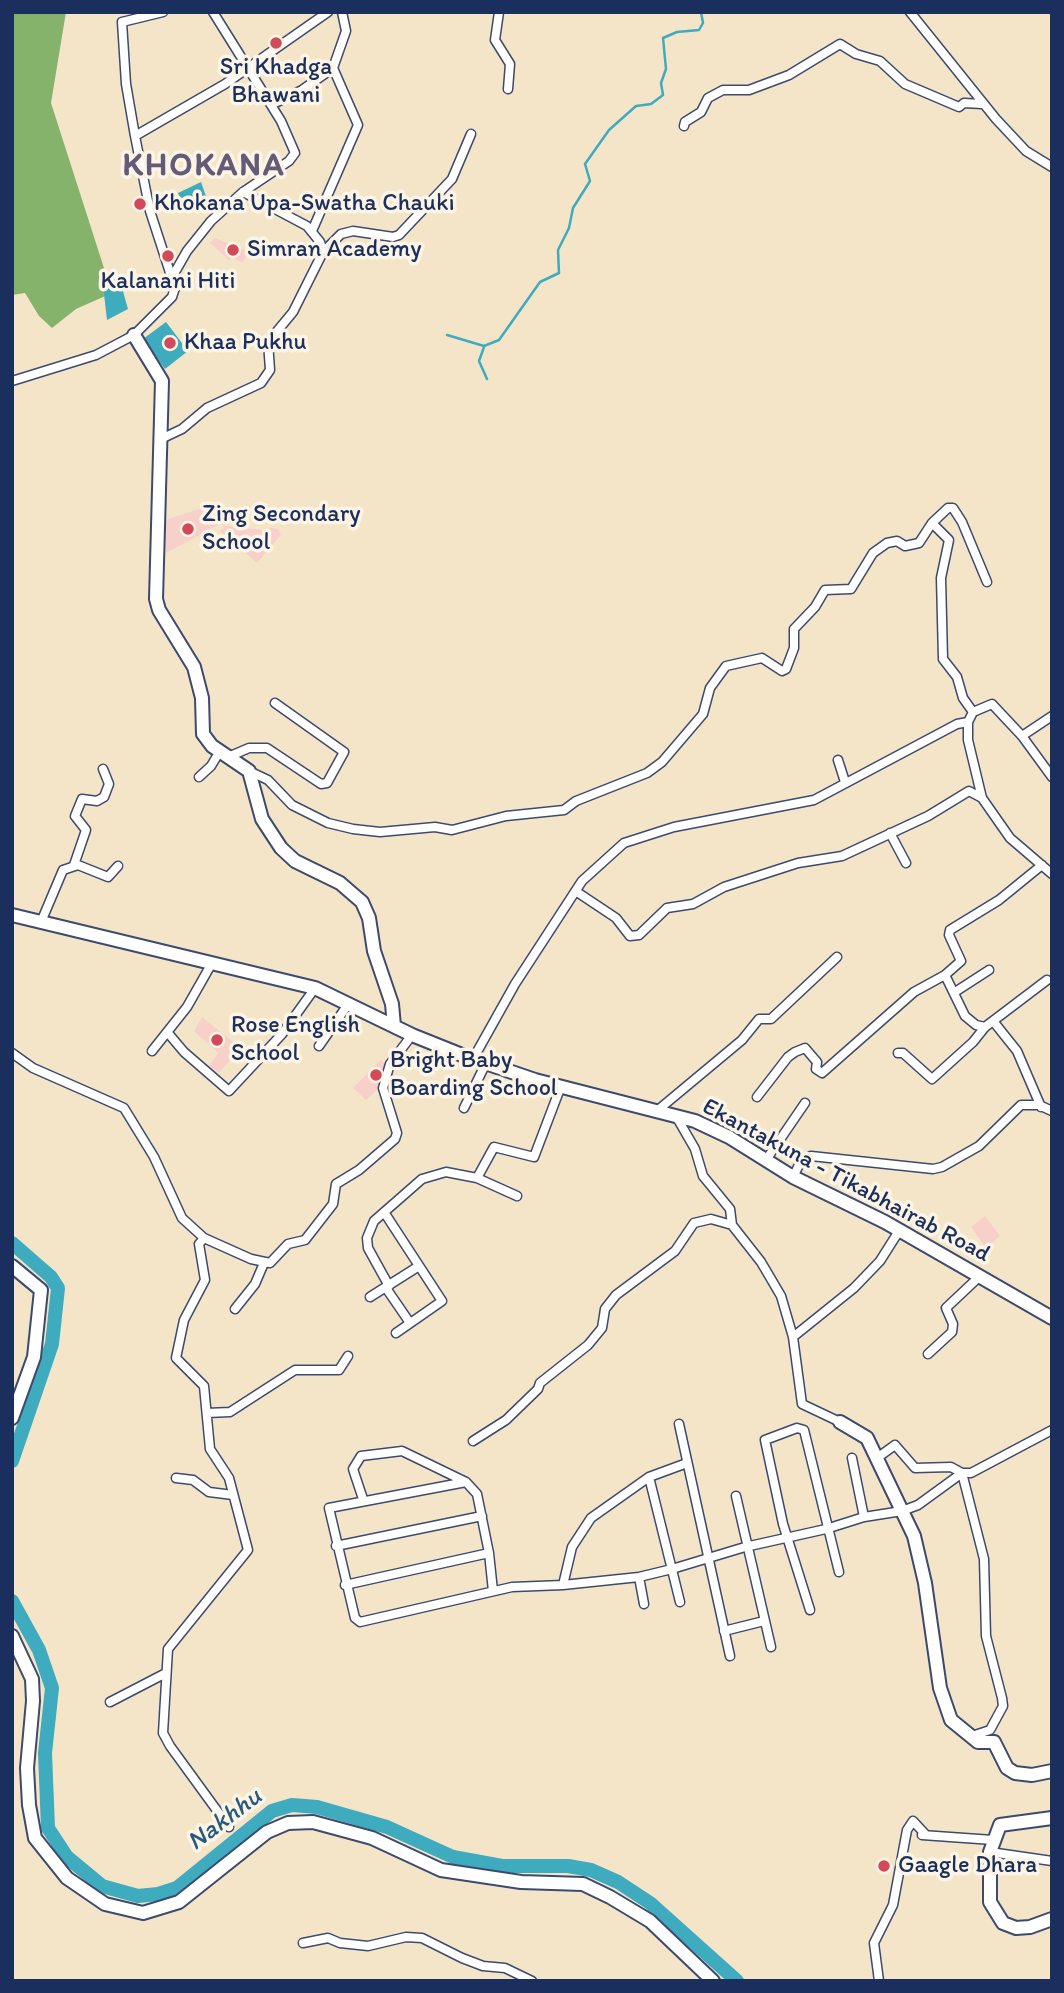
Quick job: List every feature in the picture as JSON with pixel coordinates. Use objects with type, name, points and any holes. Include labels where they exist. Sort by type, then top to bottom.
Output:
[{"type":"street","points":[[12,381],[96,355],[134,335],[173,297],[175,288],[150,211],[135,136],[126,84],[122,22],[163,12]]},
{"type":"street","points":[[172,278],[187,251],[211,221],[243,192],[289,161],[295,153],[271,105],[213,12]]},
{"type":"street","points":[[135,136],[225,84],[328,12]]},
{"type":"street","points":[[271,105],[302,90],[333,68],[346,31],[342,12]]},
{"type":"street","points":[[499,12],[495,40],[510,64],[508,89]]},
{"type":"street","points":[[910,12],[982,104],[1026,150],[1052,167]]},
{"type":"street","points":[[684,126],[685,122],[701,112],[708,98],[723,90],[749,90],[789,75],[840,44],[856,54],[880,61],[905,84],[959,107],[964,103],[982,104]]},
{"type":"street","points":[[313,231],[358,125],[333,68]]},
{"type":"street","points":[[163,438],[182,429],[207,408],[254,387],[267,377],[270,358],[268,342],[293,312],[323,252],[341,234],[353,231],[393,237],[399,234],[452,179],[471,134]]},
{"type":"street","points":[[243,192],[313,231],[323,252]]},
{"type":"street","points":[[134,335],[162,381],[163,438],[156,599],[159,610],[194,667],[202,698],[202,734],[224,754],[268,780],[292,805],[321,821],[380,832],[435,827],[452,831],[506,816],[564,810],[576,801],[647,773],[662,762],[703,714],[710,688],[726,666],[762,658],[782,671],[786,669],[794,648],[794,629],[815,607],[825,590],[851,589],[873,553],[887,542],[897,541],[905,546],[919,543],[932,523],[948,508],[953,508],[987,582]]},
{"type":"street","points":[[932,523],[949,540],[942,578],[943,659],[957,677],[963,698],[973,712]]},
{"type":"street","points":[[198,777],[224,754],[249,748],[267,748],[321,784],[327,783],[344,752],[275,703]]},
{"type":"street","points":[[1052,777],[1022,736],[992,704],[973,712],[968,722],[968,740],[982,798],[1010,838],[1052,874]]},
{"type":"street","points":[[1022,736],[1052,716]]},
{"type":"street","points":[[464,1108],[480,1061],[515,984],[583,881],[596,866],[624,843],[674,827],[814,800],[957,724],[968,722]]},
{"type":"street","points":[[838,760],[845,782]]},
{"type":"street","points":[[41,922],[59,875],[74,865],[86,831],[75,816],[82,799],[97,801],[104,797],[108,784],[103,769]]},
{"type":"street","points":[[249,771],[262,819],[281,848],[295,862],[340,883],[362,902],[369,918],[374,951],[392,1004],[394,1026]]},
{"type":"street","points":[[577,892],[616,918],[630,936],[639,935],[667,908],[693,904],[724,887],[798,863],[842,856],[928,816],[969,791],[982,798]]},
{"type":"street","points":[[890,834],[906,863]]},
{"type":"street","points":[[74,865],[108,877],[118,866]]},
{"type":"street","points":[[757,1097],[788,1057],[795,1052],[805,1048],[817,1062],[818,1072],[822,1073],[914,992],[945,975],[961,961],[949,935],[950,930],[999,900],[1042,865]]},
{"type":"street","name":"Ekantakuna - Tikabhairab Road","points":[[12,915],[314,988],[412,1035],[480,1061],[561,1086],[676,1116],[729,1137],[793,1177],[899,1231],[1052,1318]]},
{"type":"street","points":[[658,1110],[742,1040],[760,1019],[771,1019],[837,957]]},
{"type":"street","points":[[152,1051],[199,989],[212,963]]},
{"type":"street","points":[[955,992],[989,970]]},
{"type":"street","points":[[945,975],[965,1016],[976,1025],[989,1024],[1017,1051],[1041,1107]]},
{"type":"street","points":[[898,1053],[903,1053],[932,1079],[989,1024],[1047,980]]},
{"type":"street","points":[[168,1032],[184,1052],[229,1091],[282,1034],[314,988]]},
{"type":"street","points":[[319,1046],[349,1003]]},
{"type":"street","points":[[12,1053],[33,1068],[124,1108],[155,1157],[182,1218],[204,1238],[264,1263],[270,1263],[288,1244],[305,1240],[333,1204],[336,1184],[359,1170],[394,1139],[397,1133],[383,1088],[390,1064],[412,1035]]},
{"type":"street","points":[[477,1178],[494,1147],[534,1157],[561,1086]]},
{"type":"street","points":[[766,1160],[805,1103]]},
{"type":"street","points":[[793,1177],[799,1165],[811,1156],[871,1164],[942,1167],[979,1146],[1021,1105],[1052,1111]]},
{"type":"street","points":[[676,1116],[685,1136],[695,1149],[703,1176],[730,1209],[732,1225],[761,1262],[781,1296],[793,1337],[802,1404],[841,1422],[867,1438],[902,1511],[918,1548],[940,1688],[951,1720],[978,1742],[994,1742],[1007,1768],[1015,1773],[1032,1775],[1052,1771]]},
{"type":"street","points":[[410,1323],[368,1248],[367,1238],[374,1221],[422,1179],[446,1172],[477,1178],[517,1196]]},
{"type":"street","points":[[384,1212],[442,1301],[396,1333]]},
{"type":"street","points":[[473,1441],[506,1420],[538,1389],[540,1383],[588,1345],[602,1328],[605,1309],[616,1295],[675,1251],[694,1223],[711,1219],[732,1225]]},
{"type":"street","points":[[793,1337],[854,1288],[880,1261],[899,1231]]},
{"type":"street","points":[[204,1238],[199,1244],[205,1280],[184,1320],[176,1359],[204,1386],[210,1449],[229,1478],[248,1550],[174,1639],[165,1658],[165,1739],[229,1827]]},
{"type":"street","points":[[235,1309],[255,1284],[264,1263]]},
{"type":"street","points":[[12,1266],[41,1290],[34,1357],[12,1418]]},
{"type":"street","points":[[370,1297],[419,1266]]},
{"type":"street","points":[[928,1354],[952,1332],[953,1324],[946,1308],[980,1276]]},
{"type":"street","points":[[207,1413],[230,1412],[288,1372],[301,1369],[340,1370],[348,1356]]},
{"type":"street","points":[[679,1424],[730,1656]]},
{"type":"street","points":[[810,1611],[787,1537],[765,1440],[797,1428],[804,1430],[826,1529],[839,1572]]},
{"type":"street","points":[[466,1482],[363,1499],[328,1508],[351,1614],[360,1622],[512,1587],[639,1577],[864,1517],[902,1511],[918,1505],[962,1473],[971,1472],[1052,1430]]},
{"type":"street","points":[[877,1458],[895,1444],[915,1468],[951,1467],[962,1473],[984,1559],[986,1636],[1003,1706],[990,1730],[969,1736]]},
{"type":"street","points":[[363,1499],[353,1469],[361,1455],[402,1451],[466,1482],[475,1489],[482,1516],[493,1591]]},
{"type":"street","points":[[852,1458],[864,1517]]},
{"type":"street","points":[[563,1585],[572,1547],[591,1518],[649,1477],[687,1463]]},
{"type":"street","points":[[649,1477],[680,1602]]},
{"type":"street","points":[[176,1478],[193,1480],[209,1492],[233,1495]]},
{"type":"street","points":[[736,1496],[771,1647]]},
{"type":"street","points":[[336,1546],[482,1516]]},
{"type":"street","points":[[345,1584],[489,1553]]},
{"type":"street","points":[[639,1577],[644,1604]]},
{"type":"street","points":[[724,1631],[764,1621]]},
{"type":"street","points":[[12,1636],[32,1679],[33,1701],[27,1768],[29,1805],[35,1838],[67,1878],[105,1904],[143,1913],[179,1902],[267,1832],[288,1823],[313,1822],[372,1838],[441,1870],[521,1882],[583,1884],[650,1922],[713,1981]]},
{"type":"street","points":[[110,1702],[166,1673]]},
{"type":"street","points":[[1052,1818],[1000,1825],[991,1846],[990,1902],[1000,1920],[1016,1928],[1030,1927],[1052,1919]]},
{"type":"street","points":[[879,1981],[874,1943],[893,1905],[905,1840],[913,1821],[924,1835],[991,1846],[1052,1861]]},
{"type":"street","points":[[303,1943],[316,1938],[368,1946],[406,1937],[422,1938],[462,1958],[483,1966],[505,1968],[532,1981]]},
{"type":"shaded area","name":"Simran Academy","points":[[215,238],[249,252],[242,263],[233,257],[229,260],[210,243]]},
{"type":"shaded area","name":"Zing Secondary School","points":[[214,504],[220,508],[218,525],[166,553],[163,521]]},
{"type":"shaded area","points":[[225,526],[263,530],[273,528],[278,529],[281,535],[257,563],[220,531]]},
{"type":"shaded area","name":"Rose English School","points":[[202,1017],[241,1048],[219,1073],[209,1066],[218,1053],[194,1031]]},
{"type":"shaded area","name":"Bright Baby Boarding School","points":[[381,1060],[388,1067],[384,1083],[366,1100],[353,1088]]},
{"type":"shaded area","points":[[985,1216],[1000,1236],[986,1248],[971,1227]]},
{"type":"green space","points":[[12,12],[66,12],[51,103],[112,293],[76,309],[52,328],[39,316],[25,293],[12,295]]},
{"type":"water","points":[[201,182],[208,202],[187,213],[178,193]]},
{"type":"water","points":[[102,277],[119,277],[128,309],[107,320]]},
{"type":"water","points":[[166,322],[188,351],[165,369],[143,339]]},
{"type":"waterway","points":[[447,335],[484,346],[499,340],[540,282],[559,273],[558,250],[569,228],[573,208],[590,181],[585,164],[609,130],[636,106],[651,104],[663,95],[661,83],[666,69],[663,38],[677,32],[699,30],[703,23],[701,12]]},
{"type":"waterway","points":[[484,347],[479,361],[487,379]]},
{"type":"waterway","name":"Nakhhu","points":[[12,1243],[51,1277],[58,1288],[52,1344],[12,1461]]},
{"type":"waterway","name":"Nakhhu","points":[[12,1601],[39,1650],[52,1688],[45,1753],[48,1828],[67,1857],[102,1886],[138,1896],[177,1888],[272,1811],[292,1805],[317,1807],[387,1827],[453,1857],[502,1866],[568,1866],[591,1870],[618,1882],[650,1903],[737,1981]]},
{"type":"place","name":"Sri Khadga Bhawani","points":[[276,43]]},
{"type":"place","name":"Khokana Upa-Swatha Chauki","points":[[140,204]]},
{"type":"place","name":"Simran Academy","points":[[233,250]]},
{"type":"place","name":"Kalanani Hiti","points":[[168,256]]},
{"type":"place","name":"Khaa Pukhu","points":[[170,343]]},
{"type":"place","name":"Zing Secondary School","points":[[188,529]]},
{"type":"place","name":"Rose English School","points":[[217,1040]]},
{"type":"place","name":"Bright Baby Boarding School","points":[[376,1075]]},
{"type":"place","name":"Gaagle Dhara","points":[[884,1866]]},
{"type":"district","name":"KHOKANA","points":[[204,167]]}]
